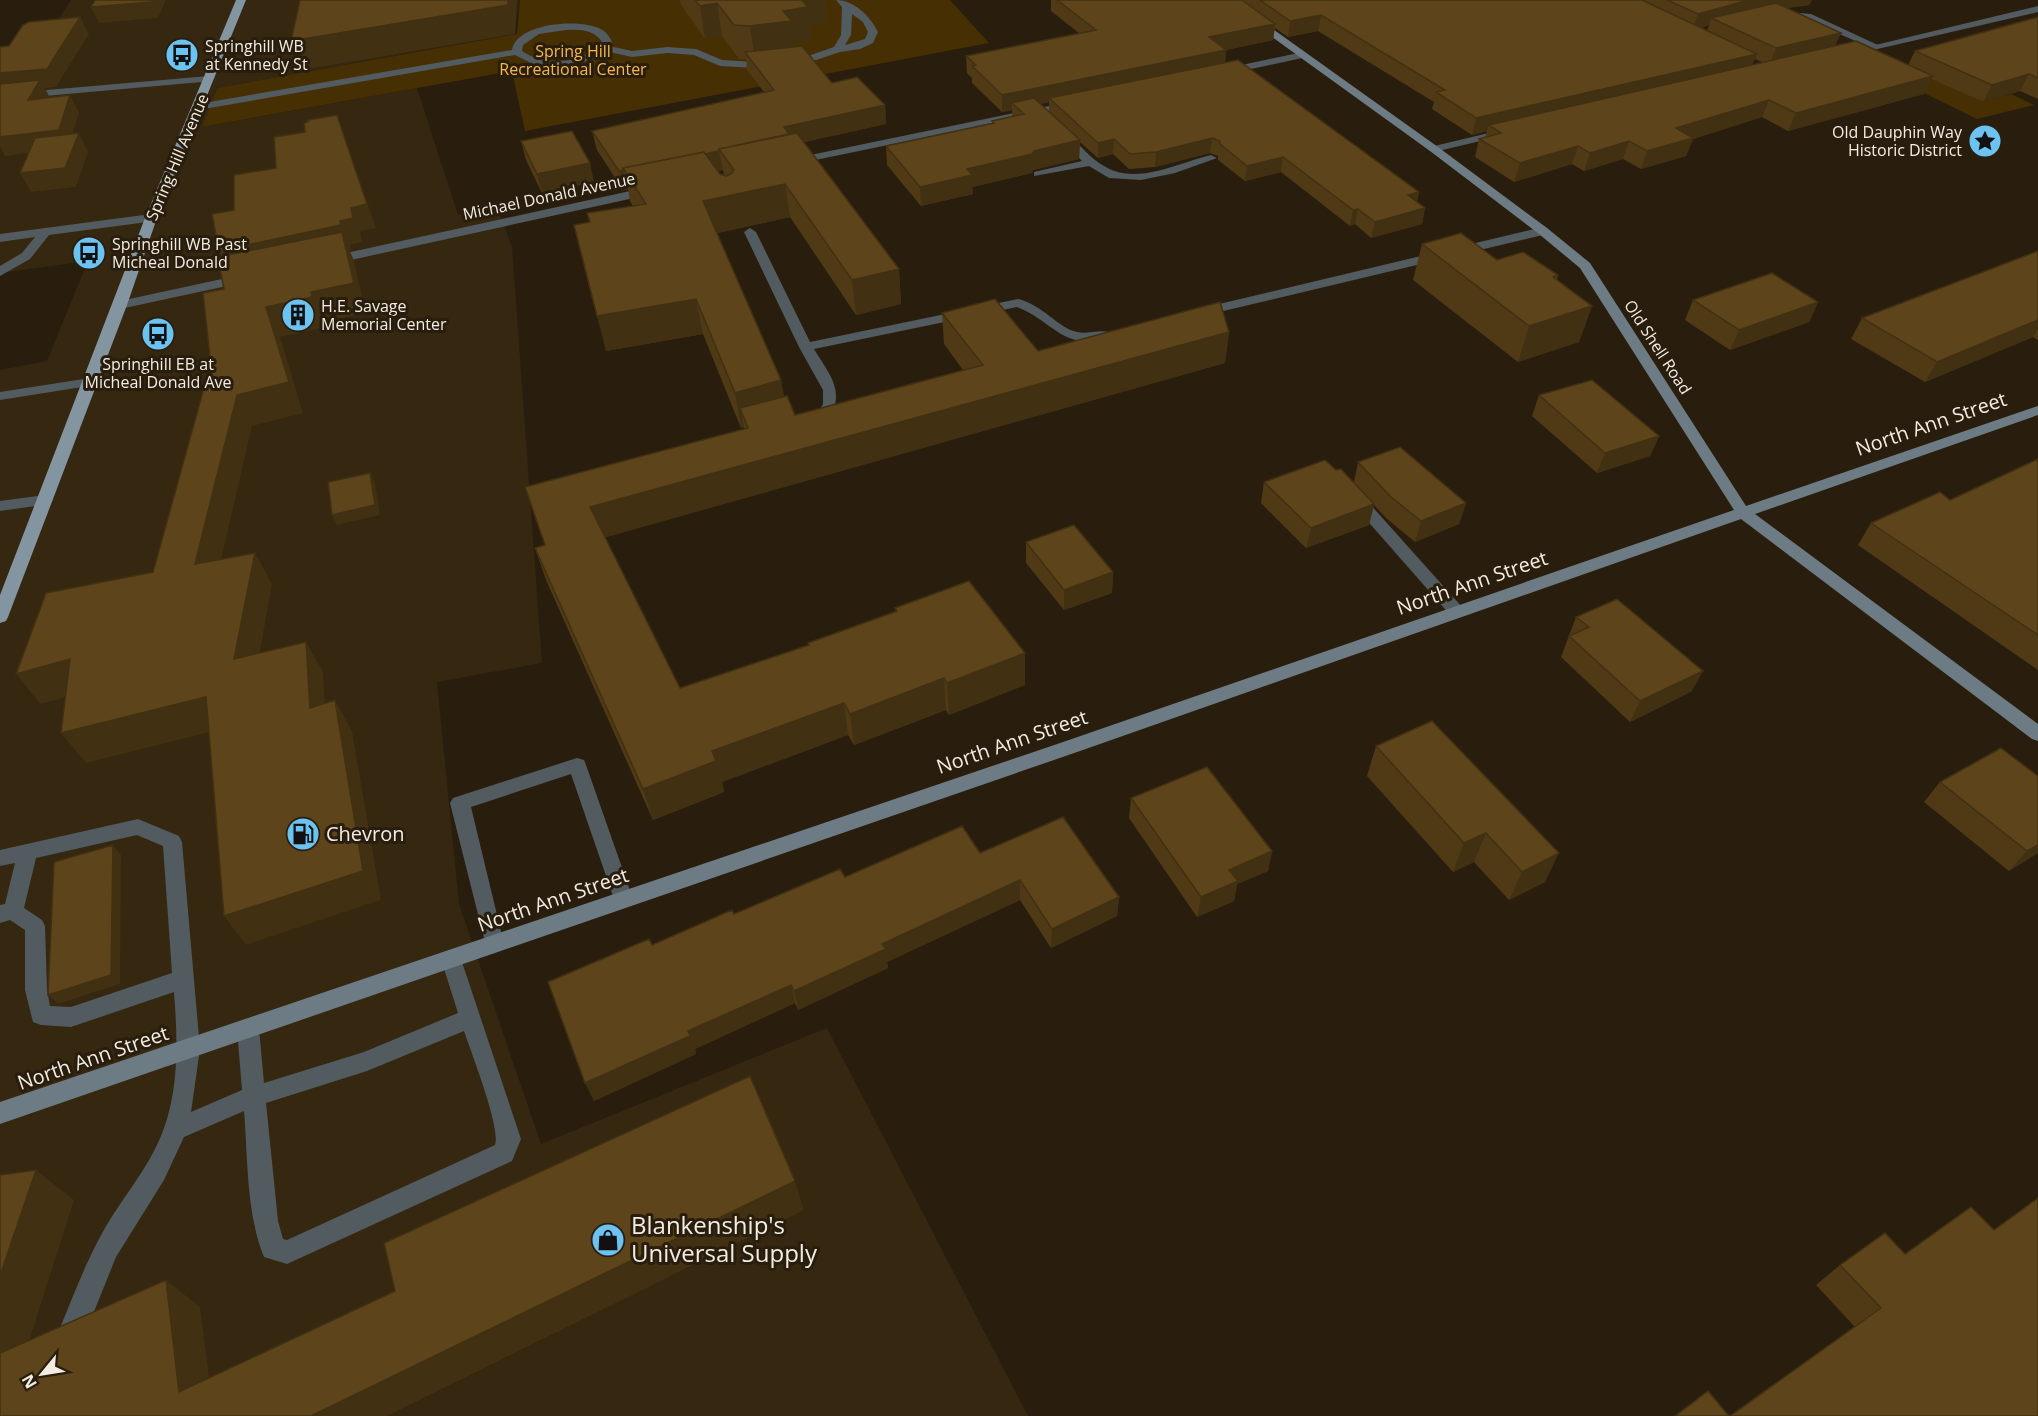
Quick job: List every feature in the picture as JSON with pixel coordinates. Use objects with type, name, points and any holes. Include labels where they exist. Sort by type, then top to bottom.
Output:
[{"type":"main road","name":"Spring Hill Avenue","points":[[0,617],[120,305],[151,218],[241,0]]},
{"type":"street","name":"Old Shell Road","points":[[1226,0],[1434,148],[1543,231],[1584,267],[1743,513],[2038,734]]},
{"type":"street","points":[[838,49],[846,34],[844,3]]},
{"type":"street","points":[[604,48],[632,54],[667,50],[696,52],[720,63],[755,65],[813,58],[838,49],[856,47],[869,41],[873,32],[867,20],[844,3]]},
{"type":"street","points":[[1832,56],[2038,9]]},
{"type":"street","points":[[1770,16],[1780,14],[1808,16],[1875,46]]},
{"type":"street","points":[[198,107],[517,52],[531,61],[558,63],[586,58],[604,48],[607,42],[605,36],[599,32],[578,27],[565,27],[528,36],[520,41],[516,47],[517,52]]},
{"type":"street","points":[[1212,74],[1303,55]]},
{"type":"street","points":[[0,97],[209,79]]},
{"type":"street","points":[[783,163],[1084,101]]},
{"type":"street","points":[[1037,111],[1093,162],[1110,174],[1143,176],[1211,159]]},
{"type":"street","points":[[1434,148],[1516,129]]},
{"type":"street","points":[[1038,174],[1093,162]]},
{"type":"street","name":"Michael Donald Avenue","points":[[312,264],[662,189]]},
{"type":"street","points":[[0,238],[151,218]]},
{"type":"street","points":[[0,272],[26,256],[46,231]]},
{"type":"street","points":[[1180,317],[1543,231]]},
{"type":"street","points":[[750,232],[806,347],[830,390],[830,404],[825,412],[791,422]]},
{"type":"street","points":[[120,305],[254,276]]},
{"type":"street","points":[[806,347],[1018,303],[1046,316],[1064,333],[1076,339],[1088,339],[1123,331]]},
{"type":"street","points":[[2,399],[90,381]]},
{"type":"street","name":"North Ann Street","points":[[0,1113],[2038,410]]},
{"type":"street","points":[[1348,489],[1457,612]]},
{"type":"street","points":[[0,506],[45,500]]},
{"type":"street","points":[[494,944],[460,803],[577,765],[623,899]]},
{"type":"street","points":[[0,858],[138,827],[172,842],[189,1049],[186,1077],[175,1130],[160,1166],[111,1239],[75,1330],[64,1346],[48,1357]]},
{"type":"street","points":[[28,852],[7,912],[35,926],[36,990],[40,1015],[71,1017],[183,979]]},
{"type":"street","points":[[248,1029],[266,1221],[273,1248],[287,1252],[504,1153],[509,1139],[505,1120],[451,959]]},
{"type":"street","points":[[175,1130],[255,1096],[367,1061],[470,1018]]},
{"type":"shaded area","points":[[71,0],[519,0],[515,34],[217,88],[203,127],[417,88],[458,215],[497,207],[512,247],[542,663],[437,682],[459,904],[541,1144],[827,1028],[1028,1416],[0,1416],[0,370],[47,361],[88,261],[0,273],[0,133],[52,29]]},
{"type":"green space","name":"Spring Hill Recreational Center","points":[[520,0],[950,0],[989,43],[525,131],[512,71],[202,127],[217,88],[517,34]]},
{"type":"green space","points":[[1907,68],[1983,102],[2011,94],[2034,105],[1977,119],[1883,73]]},
{"type":"building","points":[[95,0],[152,0],[151,2],[91,7]]},
{"type":"building","points":[[300,0],[508,0],[508,5],[291,41]]},
{"type":"building","points":[[695,0],[802,0],[808,7],[783,11],[792,21],[750,26],[734,25],[717,3],[700,6]]},
{"type":"building","points":[[1057,0],[1242,0],[1275,24],[1209,37],[1226,50],[1002,95],[972,66],[976,65],[966,56],[1096,30]]},
{"type":"building","points":[[1260,0],[1642,0],[1757,54],[1476,118],[1436,92],[1445,90],[1321,15],[1290,21]]},
{"type":"building","points":[[1667,0],[1749,0],[1698,14]]},
{"type":"building","points":[[1776,3],[1841,33],[1776,48],[1711,18]]},
{"type":"building","points":[[80,17],[47,69],[0,73],[0,47],[9,46],[23,25],[29,22]]},
{"type":"building","points":[[2038,17],[2038,78],[2029,74],[1992,85],[1915,51]]},
{"type":"building","points":[[1856,41],[1933,76],[1796,113],[1769,100],[1676,128],[1693,138],[1647,151],[1629,141],[1590,153],[1578,146],[1520,163],[1479,139],[1501,133],[1489,125]]},
{"type":"building","points":[[802,46],[832,83],[857,77],[885,105],[784,127],[789,134],[705,154],[704,152],[623,168],[619,171],[592,131],[774,90],[745,52]]},
{"type":"building","points":[[1238,60],[1419,192],[1408,195],[1425,208],[1375,222],[1358,209],[1353,210],[1283,157],[1247,166],[1220,144],[1220,141],[1212,138],[1156,152],[1130,154],[1114,139],[1098,143],[1049,98]]},
{"type":"building","points":[[40,80],[28,100],[70,95],[59,130],[0,137],[0,84]]},
{"type":"building","points":[[1034,98],[1080,140],[967,169],[972,175],[920,187],[886,146],[994,123],[992,121],[1024,114],[1012,103]]},
{"type":"building","points":[[337,115],[367,204],[351,208],[353,218],[340,221],[341,225],[219,251],[212,214],[234,210],[234,175],[276,168],[274,137],[305,132],[304,123],[308,120]]},
{"type":"building","points":[[572,131],[590,163],[537,174],[521,141]]},
{"type":"building","points":[[79,133],[65,168],[20,173],[35,138]]},
{"type":"building","points":[[797,133],[899,269],[852,280],[785,184],[703,201],[781,380],[735,393],[696,299],[597,316],[574,225],[590,222],[587,213],[646,204],[623,168],[704,152],[720,174],[726,176],[734,170],[719,149]]},
{"type":"building","points":[[342,232],[354,283],[311,292],[312,297],[266,307],[289,382],[237,395],[195,564],[255,553],[234,659],[306,642],[310,708],[335,700],[363,871],[224,916],[206,697],[61,733],[70,659],[16,674],[46,593],[153,572],[207,377],[212,376],[203,293],[224,289],[218,257]]},
{"type":"building","points":[[1461,233],[1497,260],[1523,252],[1558,275],[1553,277],[1592,306],[1529,326],[1422,244]]},
{"type":"building","points":[[2038,251],[2038,320],[1937,362],[1862,318]]},
{"type":"building","points":[[1772,273],[1818,302],[1739,330],[1693,300]]},
{"type":"building","points":[[995,299],[1038,351],[1220,302],[1229,332],[590,507],[680,688],[809,645],[808,643],[897,611],[895,608],[969,581],[1025,653],[947,683],[944,678],[850,714],[844,703],[712,751],[716,761],[643,789],[535,548],[545,545],[525,487],[748,428],[740,408],[787,396],[795,415],[983,365],[942,313]]},
{"type":"building","points":[[1592,380],[1659,436],[1605,453],[1539,395]]},
{"type":"building","points":[[1400,447],[1466,503],[1421,521],[1391,497],[1358,462]]},
{"type":"building","points":[[2038,459],[2038,635],[1871,523],[1940,492],[1950,500]]},
{"type":"building","points":[[1325,460],[1336,470],[1341,469],[1374,504],[1311,528],[1264,482]]},
{"type":"building","points":[[370,473],[375,505],[332,515],[328,482]]},
{"type":"building","points":[[1074,525],[1113,572],[1064,590],[1026,542]]},
{"type":"building","points":[[1617,599],[1703,671],[1640,701],[1569,636],[1589,627],[1576,617]]},
{"type":"building","points":[[1432,721],[1559,853],[1522,872],[1486,833],[1464,843],[1376,746]]},
{"type":"building","points":[[2001,748],[2038,776],[2038,845],[2027,851],[1940,782]]},
{"type":"building","points":[[1207,767],[1272,851],[1229,870],[1238,881],[1201,897],[1131,798]]},
{"type":"building","points":[[1063,817],[1119,897],[1052,929],[1020,880],[882,944],[886,949],[794,991],[791,985],[688,1031],[690,1036],[585,1083],[548,982],[649,939],[652,945],[732,910],[734,914],[840,869],[845,877],[962,826],[980,853]]},
{"type":"building","points":[[113,845],[111,975],[48,995],[54,862]]},
{"type":"building","name":"Blankenship's Universal Supply","points":[[750,1076],[795,1181],[311,1416],[0,1416],[0,1353],[166,1280],[179,1392],[395,1291],[384,1243]]},
{"type":"building","points":[[36,1170],[0,1276],[0,1175]]},
{"type":"building","points":[[2038,1198],[2038,1416],[1730,1416],[1881,1308],[1840,1265],[1885,1233],[1905,1254],[1971,1207],[1994,1230]]},
{"type":"building","points":[[1708,1391],[1729,1416],[1675,1416]]},
{"type":"place","name":"Springhill WB at Kennedy St","points":[[182,55]]},
{"type":"place","name":"Old Dauphin Way Historic District","points":[[1985,141]]},
{"type":"place","name":"Springhill WB Past Micheal Donald","points":[[89,253]]},
{"type":"place","name":"H.E. Savage Memorial Center","points":[[298,315]]},
{"type":"place","name":"Springhill EB at Micheal Donald Ave","points":[[158,334]]},
{"type":"place","name":"Chevron","points":[[303,834]]},
{"type":"place","name":"Blankenship's Universal Supply","points":[[608,1240]]}]
